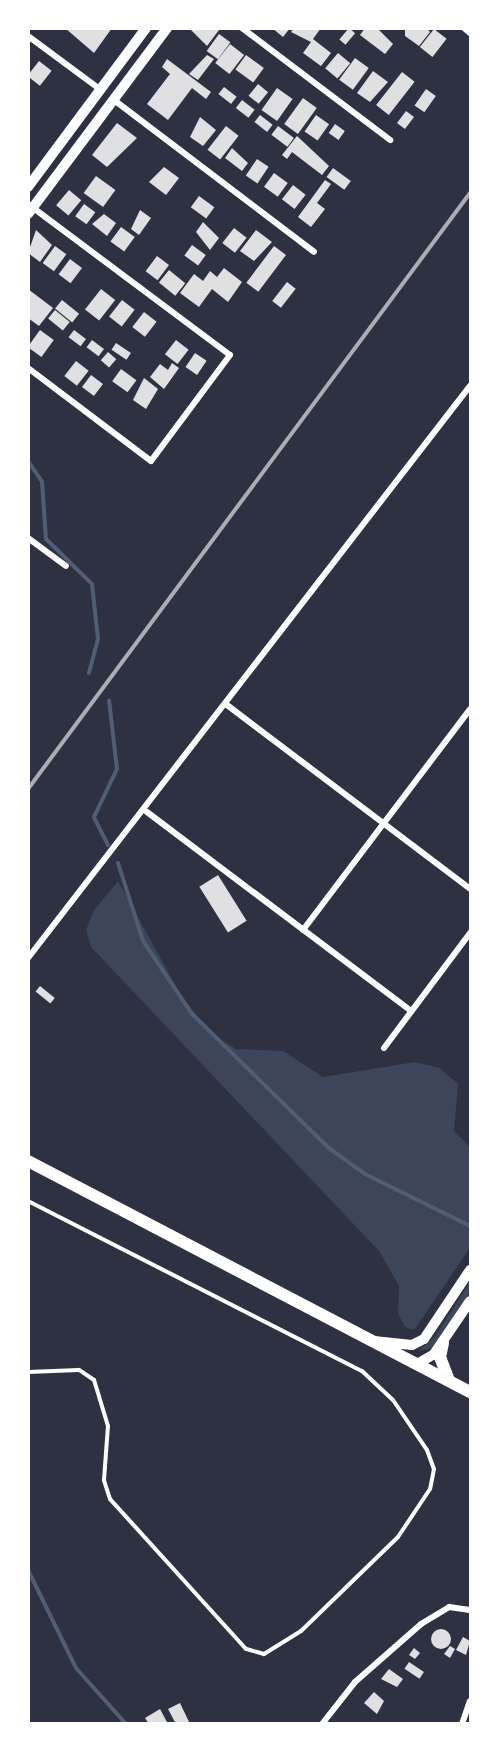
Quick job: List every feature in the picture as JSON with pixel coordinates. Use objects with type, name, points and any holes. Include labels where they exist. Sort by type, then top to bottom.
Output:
[{"type":"main road","points":[[28,187],[146,28]]},
{"type":"main road","points":[[30,209],[167,28]]},
{"type":"main road","points":[[28,1161],[471,1392]]},
{"type":"main road","points":[[375,1341],[412,1345],[424,1339],[471,1270]]},
{"type":"main road","points":[[417,1364],[443,1343],[471,1301]]},
{"type":"main road","points":[[443,1343],[440,1358],[450,1381]]},
{"type":"street","points":[[242,28],[390,140]]},
{"type":"street","points":[[464,28],[471,33]]},
{"type":"street","points":[[28,36],[100,90]]},
{"type":"street","points":[[114,100],[314,252]]},
{"type":"street","points":[[28,368],[151,461],[230,355],[30,209]]},
{"type":"street","points":[[28,958],[147,812],[471,386]]},
{"type":"street","points":[[28,538],[66,566]]},
{"type":"street","points":[[227,705],[471,889]]},
{"type":"street","points":[[303,930],[471,709]]},
{"type":"street","points":[[147,812],[411,1011]]},
{"type":"street","points":[[384,1047],[471,933]]},
{"type":"street","points":[[321,1724],[375,1662],[449,1607],[471,1610]]},
{"type":"street","points":[[462,1724],[471,1701]]},
{"type":"lane","points":[[28,1201],[362,1371],[393,1400],[427,1450],[434,1469],[430,1489],[398,1537],[301,1631],[264,1654],[246,1649],[110,1499],[104,1480],[108,1426],[94,1380],[79,1370],[28,1372]]},
{"type":"shaded area","points":[[118,881],[183,999],[215,1036],[236,1049],[283,1051],[323,1077],[415,1062],[439,1068],[458,1084],[454,1131],[470,1147],[470,1248],[414,1330],[405,1327],[398,1313],[399,1286],[379,1251],[91,947],[86,930],[94,910]]},
{"type":"shaded area","points":[[470,1282],[470,1292],[444,1333],[432,1348],[418,1351],[434,1338]]},
{"type":"building","points":[[65,28],[112,28],[94,53]]},
{"type":"building","points":[[189,28],[218,28],[219,30],[207,46]]},
{"type":"building","points":[[272,28],[290,28],[283,37]]},
{"type":"building","points":[[294,28],[321,28],[313,39],[331,53],[321,66],[303,53],[311,42],[291,32]]},
{"type":"building","points":[[349,28],[355,33],[345,45],[339,39]]},
{"type":"building","points":[[365,28],[377,28],[393,44],[385,54],[360,35]]},
{"type":"building","points":[[405,28],[426,28],[430,32],[419,46],[405,36]]},
{"type":"building","points":[[434,29],[447,39],[432,57],[420,47]]},
{"type":"building","points":[[219,34],[230,42],[218,59],[207,51]]},
{"type":"building","points":[[230,44],[244,55],[229,74],[215,63]]},
{"type":"building","points":[[338,53],[350,63],[337,79],[325,68]]},
{"type":"building","points":[[207,55],[214,59],[198,80],[189,74]]},
{"type":"building","points":[[246,55],[264,68],[253,82],[235,70]]},
{"type":"building","points":[[355,58],[369,68],[353,90],[339,80]]},
{"type":"building","points":[[167,59],[211,92],[206,99],[192,88],[168,120],[147,104],[170,74],[162,67]]},
{"type":"building","points":[[39,61],[52,71],[40,86],[28,77]]},
{"type":"building","points":[[373,71],[388,82],[370,102],[357,93]]},
{"type":"building","points":[[402,72],[415,82],[389,115],[376,105]]},
{"type":"building","points":[[258,84],[268,92],[259,104],[249,96]]},
{"type":"building","points":[[224,87],[237,97],[231,104],[218,94]]},
{"type":"building","points":[[277,88],[293,99],[277,121],[262,110]]},
{"type":"building","points":[[426,89],[436,96],[424,112],[415,105]]},
{"type":"building","points":[[303,98],[317,108],[298,134],[284,124]]},
{"type":"building","points":[[242,100],[255,110],[248,118],[236,108]]},
{"type":"building","points":[[406,111],[414,117],[405,129],[397,123]]},
{"type":"building","points":[[260,115],[273,125],[267,132],[254,122]]},
{"type":"building","points":[[316,115],[329,124],[318,141],[305,131]]},
{"type":"building","points":[[200,117],[216,130],[203,146],[190,137]]},
{"type":"building","points":[[117,123],[137,138],[107,167],[92,155]]},
{"type":"building","points":[[335,124],[345,131],[339,140],[329,133]]},
{"type":"building","points":[[226,126],[239,136],[220,159],[208,150]]},
{"type":"building","points":[[278,126],[294,138],[287,147],[271,135]]},
{"type":"building","points":[[297,136],[329,166],[322,175],[292,152],[287,159],[282,155]]},
{"type":"building","points":[[232,148],[248,163],[242,171],[225,158]]},
{"type":"building","points":[[257,159],[269,167],[257,183],[246,176]]},
{"type":"building","points":[[164,167],[179,178],[166,195],[149,182]]},
{"type":"building","points":[[333,168],[351,181],[344,190],[327,177]]},
{"type":"building","points":[[274,173],[288,183],[278,197],[264,187]]},
{"type":"building","points":[[96,176],[115,190],[103,207],[84,193]]},
{"type":"building","points":[[325,180],[331,184],[317,203],[325,209],[311,227],[298,217]]},
{"type":"building","points":[[293,185],[306,195],[295,209],[282,199]]},
{"type":"building","points":[[69,190],[81,200],[68,216],[56,205]]},
{"type":"building","points":[[199,196],[214,207],[206,218],[191,207]]},
{"type":"building","points":[[84,204],[95,212],[87,224],[75,216]]},
{"type":"building","points":[[140,210],[151,218],[139,235],[131,229]]},
{"type":"building","points":[[104,214],[116,223],[107,236],[92,224]]},
{"type":"building","points":[[203,222],[219,238],[210,250],[196,232]]},
{"type":"building","points":[[121,227],[135,237],[124,252],[110,242]]},
{"type":"building","points":[[234,228],[247,238],[235,253],[222,243]]},
{"type":"building","points":[[36,230],[52,245],[40,262],[28,253]]},
{"type":"building","points":[[256,230],[272,242],[254,261],[240,251]]},
{"type":"building","points":[[192,245],[206,255],[198,266],[184,256]]},
{"type":"building","points":[[55,246],[66,254],[54,271],[43,263]]},
{"type":"building","points":[[274,246],[286,255],[258,292],[246,283]]},
{"type":"building","points":[[157,256],[169,265],[158,280],[146,271]]},
{"type":"building","points":[[70,259],[82,268],[71,283],[59,274]]},
{"type":"building","points":[[224,268],[242,282],[228,302],[212,289],[199,307],[180,293],[194,274],[203,281],[210,271],[217,277]]},
{"type":"building","points":[[169,270],[185,283],[175,296],[159,282]]},
{"type":"building","points":[[287,282],[296,289],[281,308],[272,301]]},
{"type":"building","points":[[28,289],[53,308],[39,326],[28,318]]},
{"type":"building","points":[[101,289],[115,300],[99,321],[85,309]]},
{"type":"building","points":[[62,300],[79,314],[72,322],[55,309]]},
{"type":"building","points":[[122,300],[135,310],[122,326],[109,317]]},
{"type":"building","points":[[55,310],[70,322],[63,331],[48,319]]},
{"type":"building","points":[[144,312],[157,322],[145,337],[132,327]]},
{"type":"building","points":[[40,330],[54,340],[41,357],[28,347]]},
{"type":"building","points":[[74,330],[86,339],[81,346],[69,337]]},
{"type":"building","points":[[92,340],[104,349],[99,356],[87,347]]},
{"type":"building","points":[[176,340],[189,350],[178,364],[165,354]]},
{"type":"building","points":[[116,343],[131,353],[126,360],[112,350]]},
{"type":"building","points":[[108,352],[116,359],[109,368],[101,360]]},
{"type":"building","points":[[195,353],[207,361],[197,375],[185,367]]},
{"type":"building","points":[[76,361],[89,371],[77,386],[64,376]]},
{"type":"building","points":[[172,363],[179,368],[164,389],[150,377],[160,364],[168,370]]},
{"type":"building","points":[[121,369],[136,380],[128,392],[112,381]]},
{"type":"building","points":[[91,375],[103,384],[94,396],[82,387]]},
{"type":"building","points":[[144,378],[158,389],[146,409],[133,400]]},
{"type":"building","points":[[218,875],[247,921],[228,932],[199,887]]},
{"type":"building","points":[[40,986],[55,998],[50,1003],[36,991]]},
{"type":"building","points":[[441,1629],[448,1632],[451,1639],[448,1646],[441,1649],[434,1646],[431,1639],[434,1632]]},
{"type":"building","points":[[463,1637],[470,1641],[466,1655],[456,1650]]},
{"type":"building","points":[[450,1646],[455,1649],[450,1658],[444,1654]]},
{"type":"building","points":[[414,1648],[420,1653],[415,1659],[409,1655]]},
{"type":"building","points":[[409,1662],[424,1672],[419,1679],[405,1669]]},
{"type":"building","points":[[389,1669],[403,1679],[397,1687],[381,1679]]},
{"type":"building","points":[[374,1692],[384,1701],[377,1714],[364,1703]]},
{"type":"building","points":[[180,1703],[190,1724],[176,1724],[168,1709]]},
{"type":"building","points":[[160,1709],[168,1724],[149,1724],[145,1718]]},
{"type":"waterway","points":[[28,461],[42,482],[46,539],[92,584],[98,639],[89,673]]},
{"type":"waterway","points":[[108,845],[94,817],[117,769],[109,700]]},
{"type":"waterway","points":[[118,863],[143,941],[192,1014],[330,1149],[365,1174],[470,1226]]},
{"type":"waterway","points":[[28,1570],[76,1668],[126,1724]]},
{"type":"railway","points":[[28,789],[470,193]]}]
